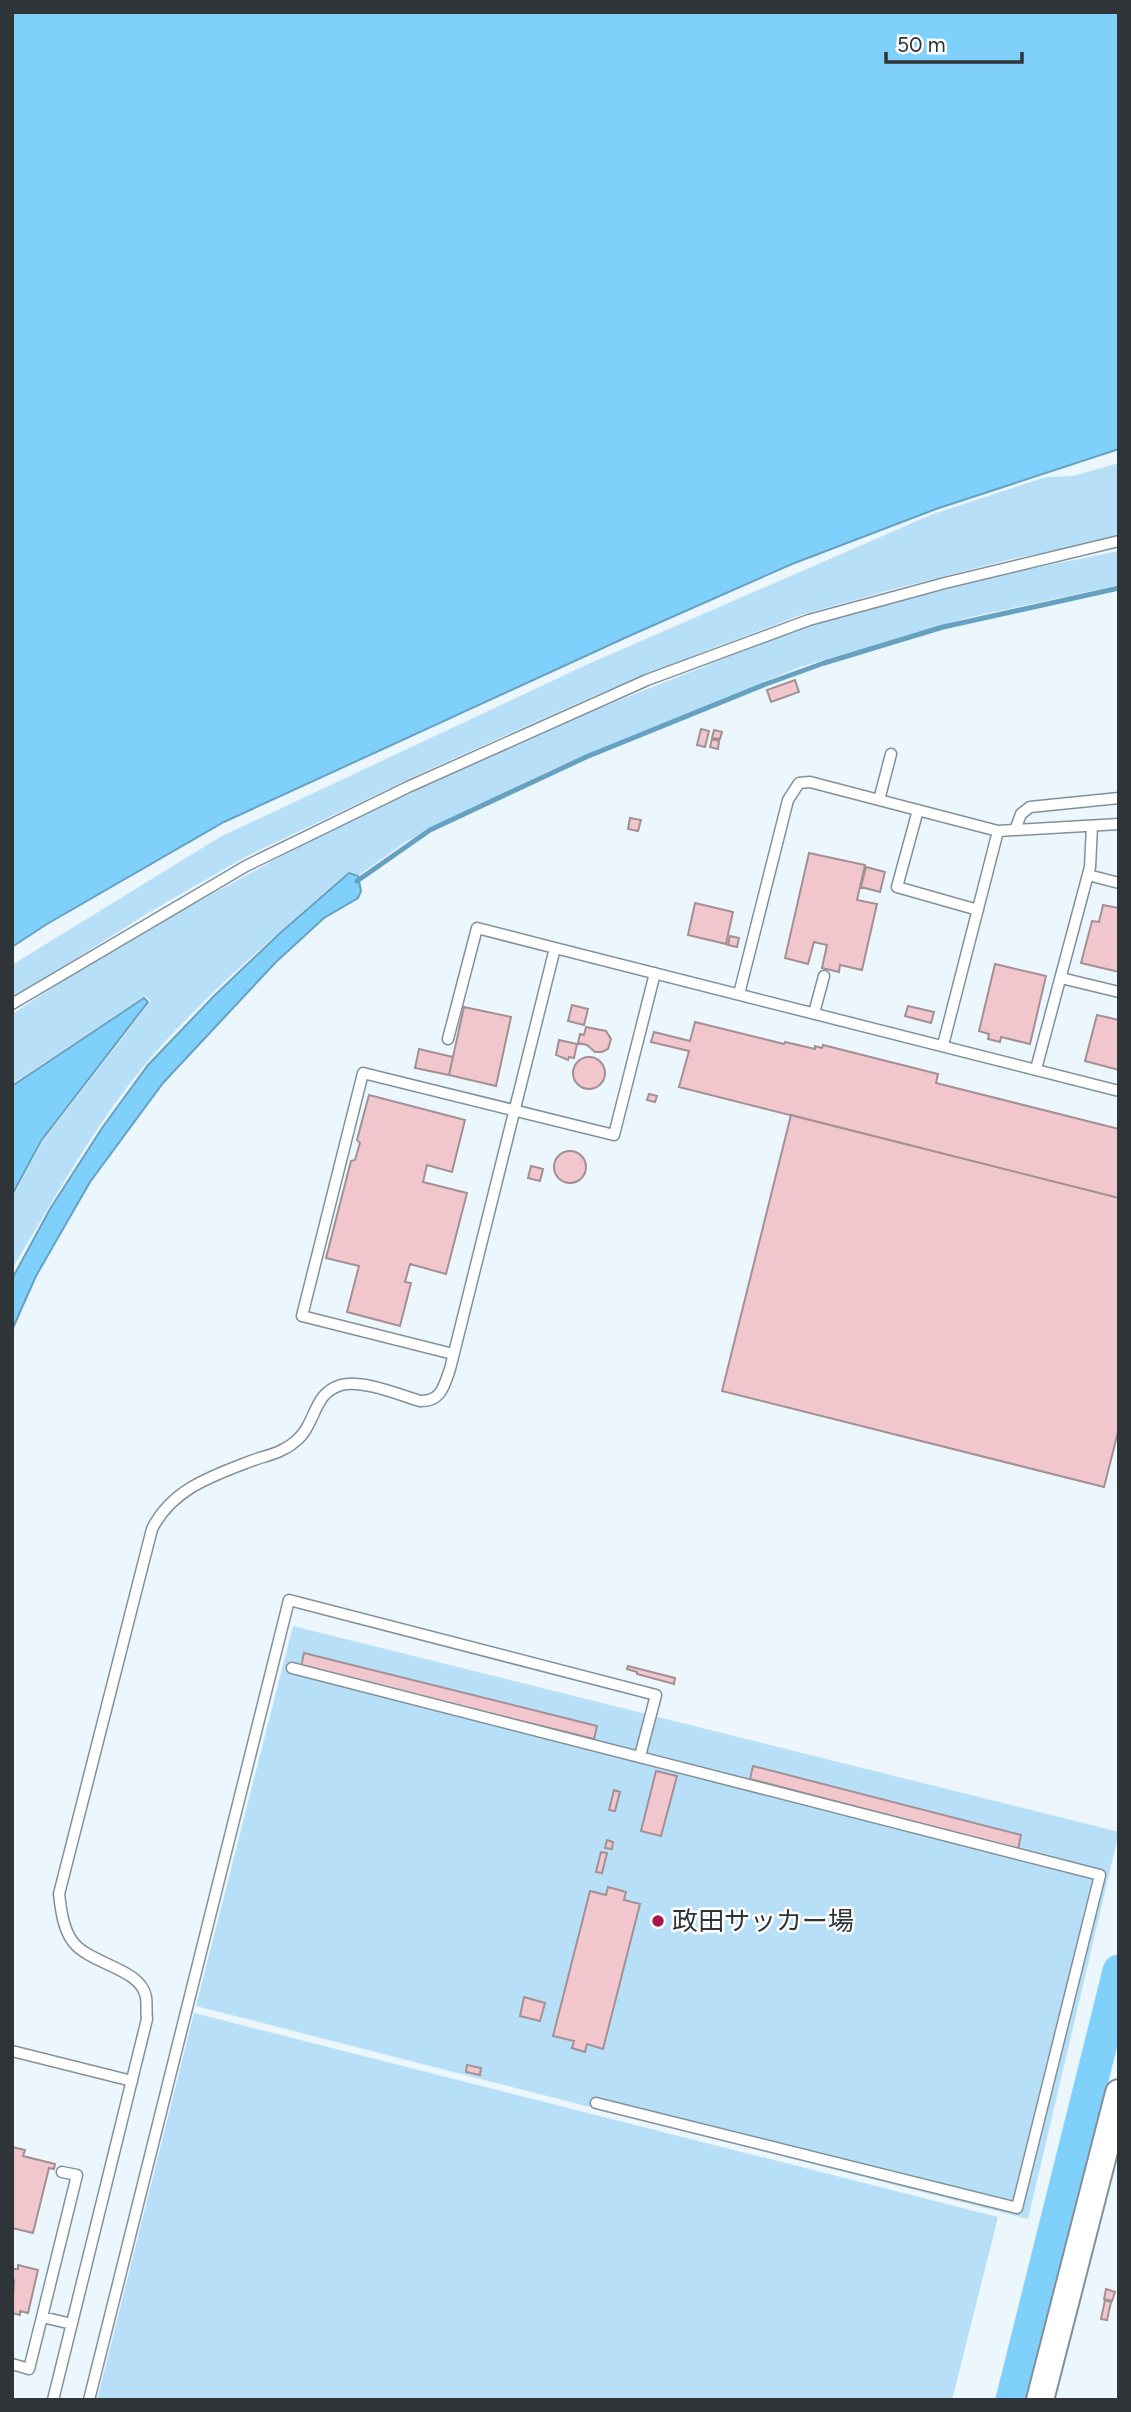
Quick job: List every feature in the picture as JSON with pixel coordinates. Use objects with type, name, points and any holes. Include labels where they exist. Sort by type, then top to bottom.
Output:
[{"type":"street","points":[[1040,2400],[1119,2093]]},
{"type":"lane","points":[[12,1004],[246,866],[408,787],[647,680],[809,620],[945,583],[1119,541]]},
{"type":"lane","points":[[879,800],[891,754]]},
{"type":"lane","points":[[738,994],[788,800],[799,783],[810,782],[998,831],[1119,824]]},
{"type":"lane","points":[[1014,830],[1021,814],[1030,807],[1119,798]]},
{"type":"lane","points":[[918,810],[897,887],[978,910]]},
{"type":"lane","points":[[1036,1069],[1088,875],[1092,825]]},
{"type":"lane","points":[[943,1045],[998,831]]},
{"type":"lane","points":[[1088,875],[1119,883]]},
{"type":"lane","points":[[448,1039],[477,928],[1119,1091]]},
{"type":"lane","points":[[53,2400],[147,2019],[146,1994],[133,1976],[87,1954],[73,1941],[62,1917],[59,1895],[152,1529],[167,1505],[190,1487],[281,1450],[296,1441],[306,1430],[318,1402],[329,1390],[343,1384],[358,1384],[420,1401],[436,1399],[453,1354],[555,948]]},
{"type":"lane","points":[[453,1354],[302,1316],[363,1073],[614,1135],[655,973]]},
{"type":"lane","points":[[814,1013],[824,976]]},
{"type":"lane","points":[[1061,978],[1119,992]]},
{"type":"lane","points":[[89,2400],[289,1600],[656,1695],[640,1756]]},
{"type":"lane","points":[[292,1668],[1100,1875],[1017,2208],[596,2103]]},
{"type":"lane","points":[[12,2051],[132,2081]]},
{"type":"lane","points":[[12,2364],[29,2369],[43,2317],[77,2175],[62,2172]]},
{"type":"lane","points":[[43,2317],[72,2324]]},
{"type":"shaded area","points":[[1119,463],[1119,538],[1012,559],[801,615],[596,695],[426,771],[247,856],[148,913],[12,999],[12,965],[220,837],[586,665],[933,514],[1046,477],[1073,476]]},
{"type":"shaded area","points":[[1119,551],[1119,585],[966,618],[800,667],[551,770],[407,841],[359,875],[348,872],[216,990],[143,1067],[90,1140],[12,1269],[12,1198],[43,1141],[151,1001],[145,996],[12,1084],[12,1014],[115,947],[331,829],[582,715],[804,627],[1009,573]]},
{"type":"shaded area","name":"政田サッカー場","points":[[293,1626],[1119,1832],[1028,2219],[196,2006]]},
{"type":"shaded area","points":[[194,2013],[998,2217],[952,2400],[97,2400]]},
{"type":"water","points":[[12,12],[1119,12],[1119,449],[936,509],[792,564],[629,636],[224,822],[12,947]]},
{"type":"water","points":[[349,873],[358,876],[361,891],[358,898],[324,918],[276,962],[163,1083],[90,1182],[36,1276],[12,1330],[12,1279],[50,1209],[102,1128],[148,1065],[214,996]]},
{"type":"water","points":[[144,998],[148,1002],[41,1141],[12,1195],[12,1086]]},
{"type":"building","points":[[795,680],[799,692],[771,702],[767,690]]},
{"type":"building","points":[[701,729],[709,731],[705,747],[697,745]]},
{"type":"building","points":[[714,730],[722,732],[720,739],[712,738]]},
{"type":"building","points":[[712,739],[719,741],[718,749],[710,747]]},
{"type":"building","points":[[630,818],[641,820],[638,831],[628,829]]},
{"type":"building","points":[[809,853],[865,865],[857,900],[877,904],[862,970],[840,965],[839,972],[822,968],[827,945],[814,942],[808,964],[785,958]]},
{"type":"building","points":[[866,867],[885,872],[880,892],[861,887]]},
{"type":"building","points":[[695,903],[733,912],[726,944],[688,935]]},
{"type":"building","points":[[1103,905],[1119,908],[1119,972],[1081,963],[1092,921],[1099,922]]},
{"type":"building","points":[[730,936],[739,938],[737,947],[728,945]]},
{"type":"building","points":[[995,964],[1046,976],[1030,1044],[1001,1037],[1000,1042],[988,1039],[989,1034],[979,1031]]},
{"type":"building","points":[[572,1005],[588,1009],[584,1025],[568,1021]]},
{"type":"building","points":[[908,1006],[934,1012],[931,1023],[905,1016]]},
{"type":"building","points":[[464,1007],[511,1017],[496,1086],[449,1075]]},
{"type":"building","points":[[1097,1015],[1119,1020],[1119,1070],[1085,1061]]},
{"type":"building","points":[[695,1022],[784,1044],[785,1042],[815,1049],[815,1046],[822,1048],[823,1045],[938,1074],[936,1083],[1119,1129],[1119,1198],[679,1087],[689,1051],[651,1042],[654,1032],[690,1041]]},
{"type":"building","points":[[586,1027],[606,1031],[611,1039],[608,1049],[595,1052],[587,1045],[578,1043],[580,1034],[584,1035]]},
{"type":"building","points":[[559,1040],[577,1044],[574,1058],[569,1057],[568,1060],[556,1055]]},
{"type":"building","points":[[419,1049],[453,1057],[449,1075],[415,1068]]},
{"type":"building","points":[[589,1057],[600,1062],[605,1073],[600,1084],[589,1089],[578,1084],[573,1073],[578,1062]]},
{"type":"building","points":[[649,1094],[657,1096],[655,1102],[647,1100]]},
{"type":"building","points":[[369,1095],[465,1120],[452,1172],[427,1165],[423,1182],[467,1193],[446,1274],[410,1264],[405,1282],[411,1283],[400,1326],[347,1312],[359,1266],[326,1258],[351,1161],[355,1160],[360,1143],[357,1140]]},
{"type":"building","points":[[791,1115],[1119,1198],[1119,1428],[1104,1487],[722,1391]]},
{"type":"building","points":[[570,1151],[581,1156],[586,1167],[581,1178],[570,1183],[559,1178],[554,1167],[559,1156]]},
{"type":"building","points":[[531,1166],[543,1169],[540,1181],[528,1178]]},
{"type":"building","points":[[304,1653],[597,1726],[594,1739],[301,1667]]},
{"type":"building","points":[[628,1666],[675,1678],[674,1684],[637,1674],[627,1669]]},
{"type":"building","points":[[753,1766],[1021,1835],[1018,1849],[750,1779]]},
{"type":"building","points":[[656,1771],[677,1776],[661,1836],[641,1831]]},
{"type":"building","points":[[614,1790],[620,1792],[615,1811],[609,1810]]},
{"type":"building","points":[[607,1840],[613,1842],[612,1849],[605,1848]]},
{"type":"building","points":[[601,1852],[607,1853],[602,1873],[596,1872]]},
{"type":"building","points":[[608,1887],[626,1892],[624,1900],[640,1904],[603,2049],[587,2044],[585,2052],[572,2048],[574,2041],[553,2036],[590,1891],[606,1895]]},
{"type":"building","points":[[524,1997],[545,2003],[540,2021],[520,2016]]},
{"type":"building","points":[[467,2065],[481,2068],[480,2075],[466,2072]]},
{"type":"building","points":[[12,2147],[25,2150],[23,2156],[55,2164],[54,2169],[49,2168],[33,2233],[12,2228]]},
{"type":"building","points":[[18,2265],[38,2270],[28,2313],[20,2311],[20,2315],[12,2313],[12,2269],[18,2269]]},
{"type":"building","points":[[1106,2289],[1115,2292],[1112,2301],[1104,2299]]},
{"type":"building","points":[[1105,2300],[1111,2302],[1107,2320],[1101,2319]]},
{"type":"waterway","points":[[357,881],[430,830],[586,757],[766,684],[824,663],[943,627],[1119,588]]},
{"type":"waterway","points":[[1012,2400],[1119,1971]]},
{"type":"waterway","points":[[1077,2137],[1087,2138]]},
{"type":"place","name":"政田サッカー場","points":[[658,1921]]}]
